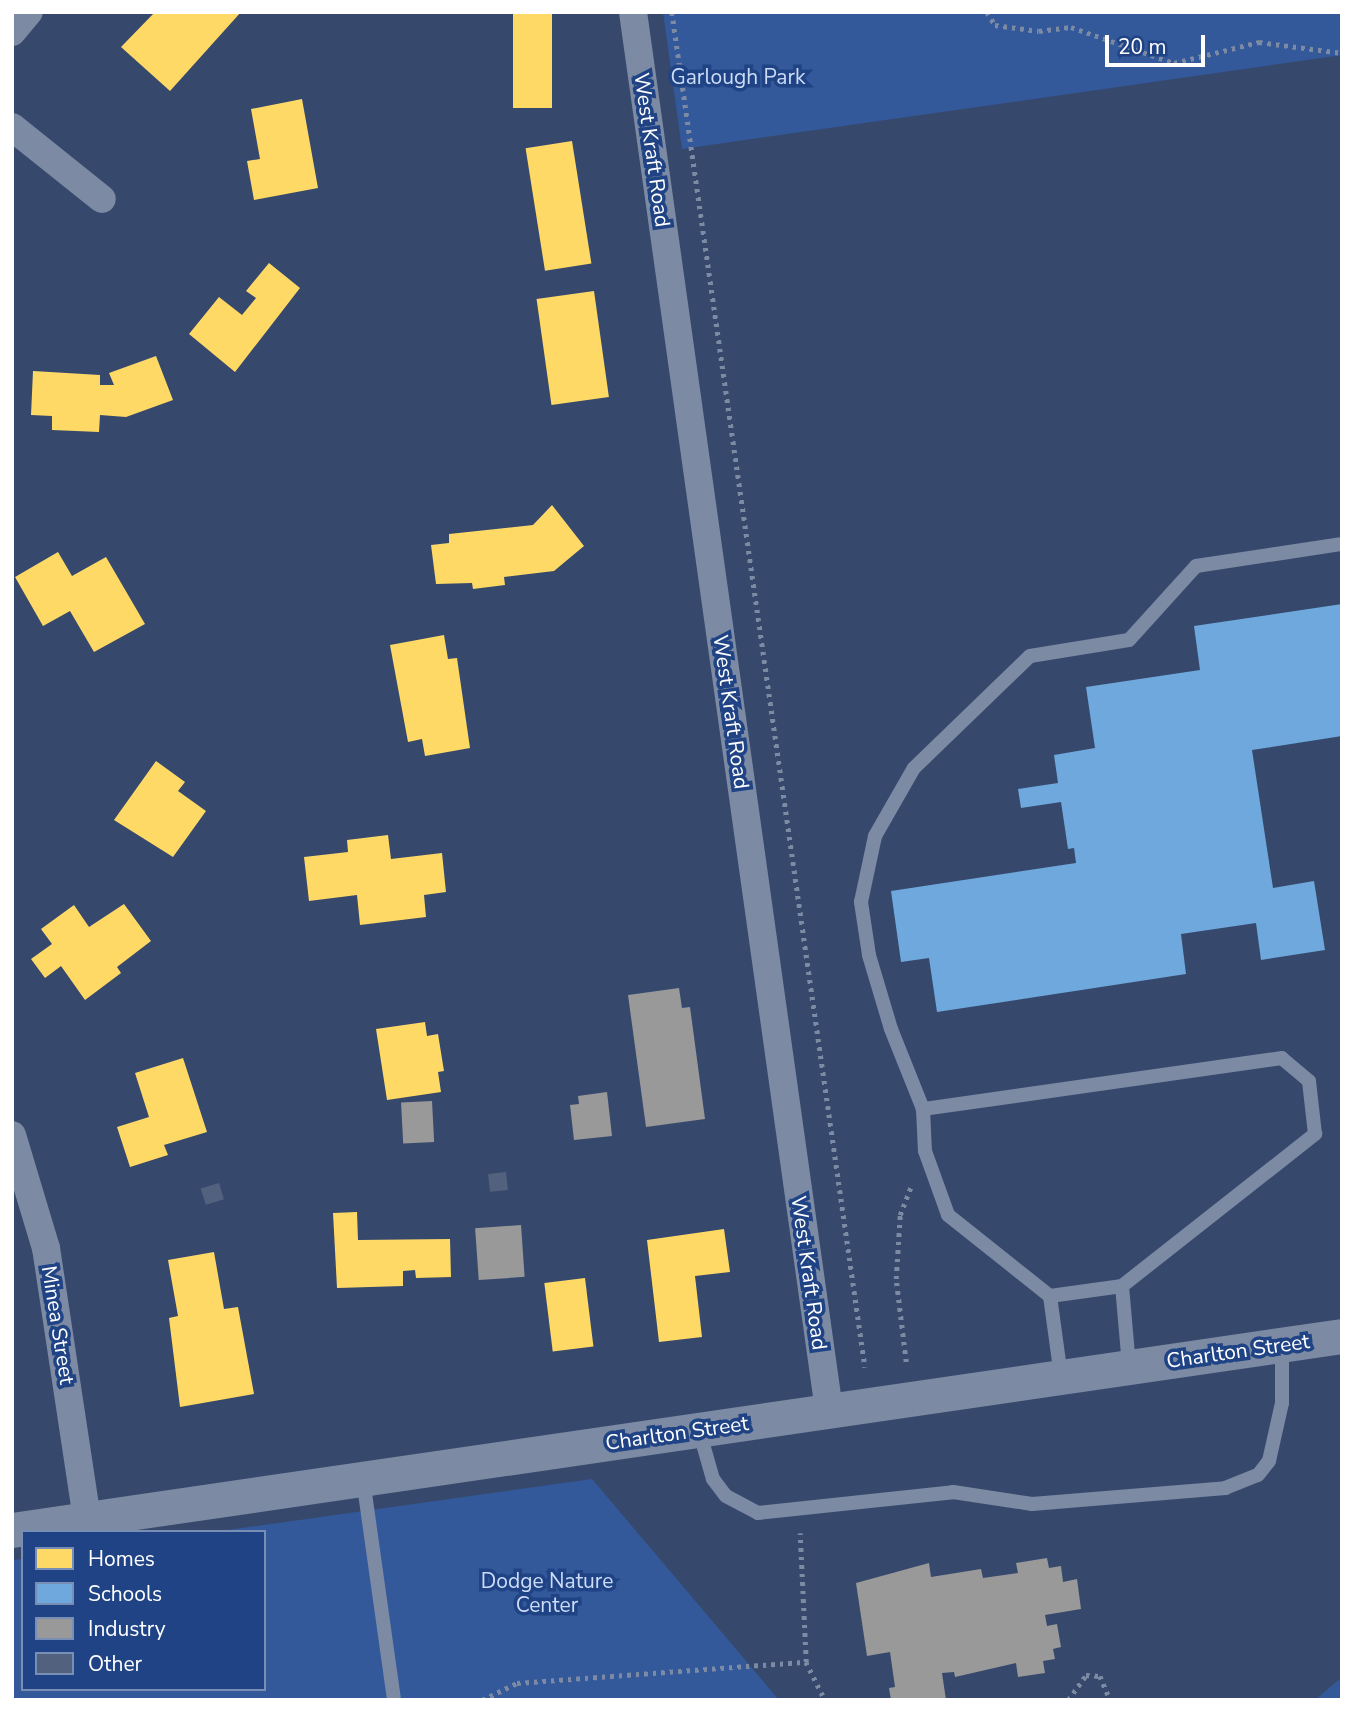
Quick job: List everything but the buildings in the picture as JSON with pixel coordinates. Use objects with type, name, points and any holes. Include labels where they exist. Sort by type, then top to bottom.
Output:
[{"type":"street","points":[[12,32],[29,12]]},
{"type":"street","name":"West Kraft Road","points":[[633,12],[829,1411]]},
{"type":"street","points":[[12,127],[102,199]]},
{"type":"street","name":"Minea Street","points":[[12,1135],[46,1248],[87,1519]]},
{"type":"street","name":"Charlton Street","points":[[12,1530],[1342,1336]]},
{"type":"lane","points":[[1061,1377],[1050,1296],[948,1215],[925,1151],[923,1109],[891,1029],[869,955],[862,902],[875,836],[914,768],[1030,656],[1129,640],[1196,566],[1342,544]]},
{"type":"lane","points":[[923,1109],[1282,1058],[1309,1081],[1315,1134],[1122,1286],[1050,1296]]},
{"type":"lane","points":[[1122,1286],[1129,1367]]},
{"type":"lane","points":[[699,1430],[713,1479],[726,1496],[758,1513],[799,1511],[953,1492],[1032,1504],[1244,1483],[1258,1475],[1274,1445],[1282,1403],[1282,1345]]},
{"type":"lane","points":[[363,1479],[394,1700]]},
{"type":"path","points":[[672,12],[865,1367]]},
{"type":"path","points":[[987,12],[995,25],[1039,31],[1071,27],[1174,64],[1259,42],[1342,53]]},
{"type":"path","points":[[906,1362],[896,1279],[900,1215],[925,1151]]},
{"type":"path","points":[[799,1511],[806,1662],[825,1700]]},
{"type":"path","points":[[482,1700],[517,1683],[806,1662]]},
{"type":"path","points":[[1068,1700],[1086,1675],[1100,1676],[1110,1700]]},
{"type":"green space","name":"Garlough Park","points":[[663,12],[1342,12],[1342,55],[682,149]]},
{"type":"green space","name":"Dodge Nature Center","points":[[592,1479],[779,1700],[12,1700],[12,1560],[21,1559],[21,1691],[266,1691],[266,1530],[228,1530]]},
{"type":"green space","points":[[1342,1677],[1342,1700],[1315,1700]]}]
